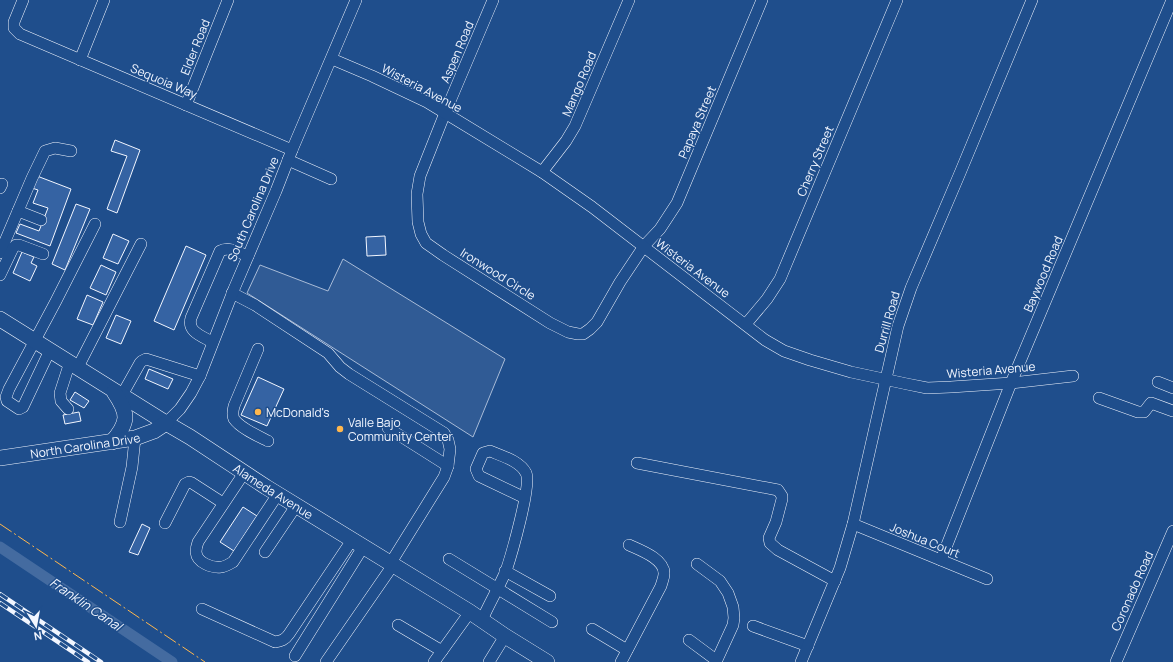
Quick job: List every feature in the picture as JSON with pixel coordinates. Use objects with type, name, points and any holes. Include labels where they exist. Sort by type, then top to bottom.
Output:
[{"type":"main road","name":"Alameda Avenue","points":[[0,319],[190,437],[296,506],[476,616],[546,662]]},
{"type":"main road","points":[[112,442],[126,417],[118,392]]},
{"type":"main road","name":"North Carolina Drive","points":[[0,458],[135,438],[154,431],[166,423]]},
{"type":"street","name":"Sequoia Way","points":[[23,0],[14,22],[14,28],[20,34],[186,104],[290,155],[331,180]]},
{"type":"street","points":[[80,60],[104,0]]},
{"type":"street","name":"Elder Road","points":[[186,104],[228,0]]},
{"type":"street","name":"South Carolina Drive","points":[[166,423],[192,393],[200,376],[232,292],[356,0]]},
{"type":"street","name":"Aspen Road","points":[[445,114],[493,0]]},
{"type":"street","name":"Mango Road","points":[[542,172],[566,141],[575,126],[629,0]]},
{"type":"street","name":"Papaya Street","points":[[644,246],[660,229],[677,203],[762,0]]},
{"type":"street","name":"Cherry Street","points":[[746,324],[767,299],[780,279],[897,0]]},
{"type":"street","name":"Durrill Road","points":[[801,662],[840,568],[852,524],[898,326],[910,288],[1032,0]]},
{"type":"street","name":"Baywood Road","points":[[941,560],[1011,383],[1172,0]]},
{"type":"street","name":"Wisteria Avenue","points":[[332,59],[427,102],[542,172],[592,207],[765,340],[784,352],[851,372],[927,388],[1011,383],[1073,376]]},
{"type":"street","name":"Ironwood Circle","points":[[445,114],[420,176],[417,194],[418,222],[421,234],[426,243],[443,255],[550,323],[568,332],[583,334],[597,322],[620,282],[644,246]]},
{"type":"street","points":[[0,253],[32,178],[45,152],[55,148],[71,151]]},
{"type":"street","points":[[18,211],[41,220]]},
{"type":"street","points":[[50,350],[23,407],[19,409],[7,401],[6,397],[95,224]]},
{"type":"street","points":[[68,409],[61,401],[60,393],[141,244]]},
{"type":"street","points":[[0,275],[13,248],[16,245],[43,254]]},
{"type":"street","points":[[212,342],[191,328],[189,324],[191,318],[220,251],[228,249],[248,256]]},
{"type":"street","points":[[232,292],[255,305],[328,353],[340,367],[349,374],[444,433],[448,440],[450,448],[448,466],[444,477],[391,564],[326,662]]},
{"type":"street","points":[[258,350],[232,414],[234,419],[241,426],[268,441]]},
{"type":"street","points":[[118,392],[140,363],[146,359],[200,376]]},
{"type":"street","points":[[1158,382],[1173,388]]},
{"type":"street","points":[[1099,398],[1138,412],[1144,412],[1151,404],[1173,411]]},
{"type":"street","points":[[388,428],[448,466]]},
{"type":"street","points":[[120,522],[132,467],[135,438]]},
{"type":"street","points":[[434,662],[442,651],[476,616],[497,588],[505,571],[517,532],[525,498],[527,475],[522,467],[506,457],[490,451],[483,453],[476,469],[479,476],[525,498]]},
{"type":"street","points":[[637,463],[778,490],[782,496],[782,499],[776,522],[769,538],[770,543],[778,550],[835,582]]},
{"type":"street","points":[[244,473],[198,542],[196,552],[198,558],[203,563],[211,566],[222,567],[233,562],[278,494]]},
{"type":"street","points":[[165,524],[185,484],[189,482],[223,503]]},
{"type":"street","points":[[265,552],[296,506]]},
{"type":"street","name":"Joshua Court","points":[[852,524],[987,579]]},
{"type":"street","name":"Coronado Road","points":[[1116,662],[1173,531]]},
{"type":"street","points":[[202,609],[275,642],[286,639],[358,544]]},
{"type":"street","points":[[295,656],[358,544]]},
{"type":"street","points":[[621,662],[661,586],[664,574],[663,567],[657,559],[629,545]]},
{"type":"street","points":[[449,559],[552,622]]},
{"type":"street","points":[[689,640],[716,661],[733,625],[734,618],[728,593],[720,581],[696,564]]},
{"type":"street","points":[[505,571],[550,596]]},
{"type":"street","points":[[398,625],[442,651]]},
{"type":"street","points":[[753,626],[808,646]]},
{"type":"street","points":[[592,629],[627,650]]},
{"type":"street","points":[[489,662],[506,636]]},
{"type":"shaded area","points":[[343,259],[505,359],[473,437],[247,293],[260,265],[328,291]]},
{"type":"building","points":[[115,140],[140,150],[117,213],[107,209],[127,156],[111,151]]},
{"type":"building","points":[[37,176],[71,189],[50,246],[16,233],[20,224],[39,231],[48,208],[33,203],[38,190],[32,188]]},
{"type":"building","points":[[76,204],[90,209],[65,270],[52,264]]},
{"type":"building","points":[[113,234],[129,241],[118,264],[103,258]]},
{"type":"building","points":[[385,236],[386,255],[367,256],[366,237]]},
{"type":"building","points":[[186,246],[206,255],[174,330],[154,321]]},
{"type":"building","points":[[22,252],[34,257],[31,263],[37,266],[30,281],[13,273]]},
{"type":"building","points":[[101,265],[116,272],[106,295],[90,288]]},
{"type":"building","points":[[87,295],[103,302],[93,325],[77,319]]},
{"type":"building","points":[[116,315],[131,321],[121,344],[106,338]]},
{"type":"building","points":[[149,369],[173,379],[168,389],[145,379]]},
{"type":"building","points":[[258,377],[284,389],[267,426],[241,415]]},
{"type":"building","points":[[75,392],[89,401],[84,408],[70,400]]},
{"type":"building","points":[[79,412],[81,421],[65,424],[63,415]]},
{"type":"building","points":[[243,507],[257,516],[234,551],[220,542]]},
{"type":"building","points":[[142,524],[150,528],[138,555],[129,552]]},
{"type":"waterway","name":"Franklin Canal","points":[[0,547],[172,662]]},
{"type":"railway","points":[[0,594],[101,662]]},
{"type":"railway","points":[[0,603],[88,662]]},
{"type":"power","points":[[0,524],[205,662]]},
{"type":"place","name":"McDonald's","points":[[258,412]]},
{"type":"place","name":"Valle Bajo Community Center","points":[[340,429]]}]
